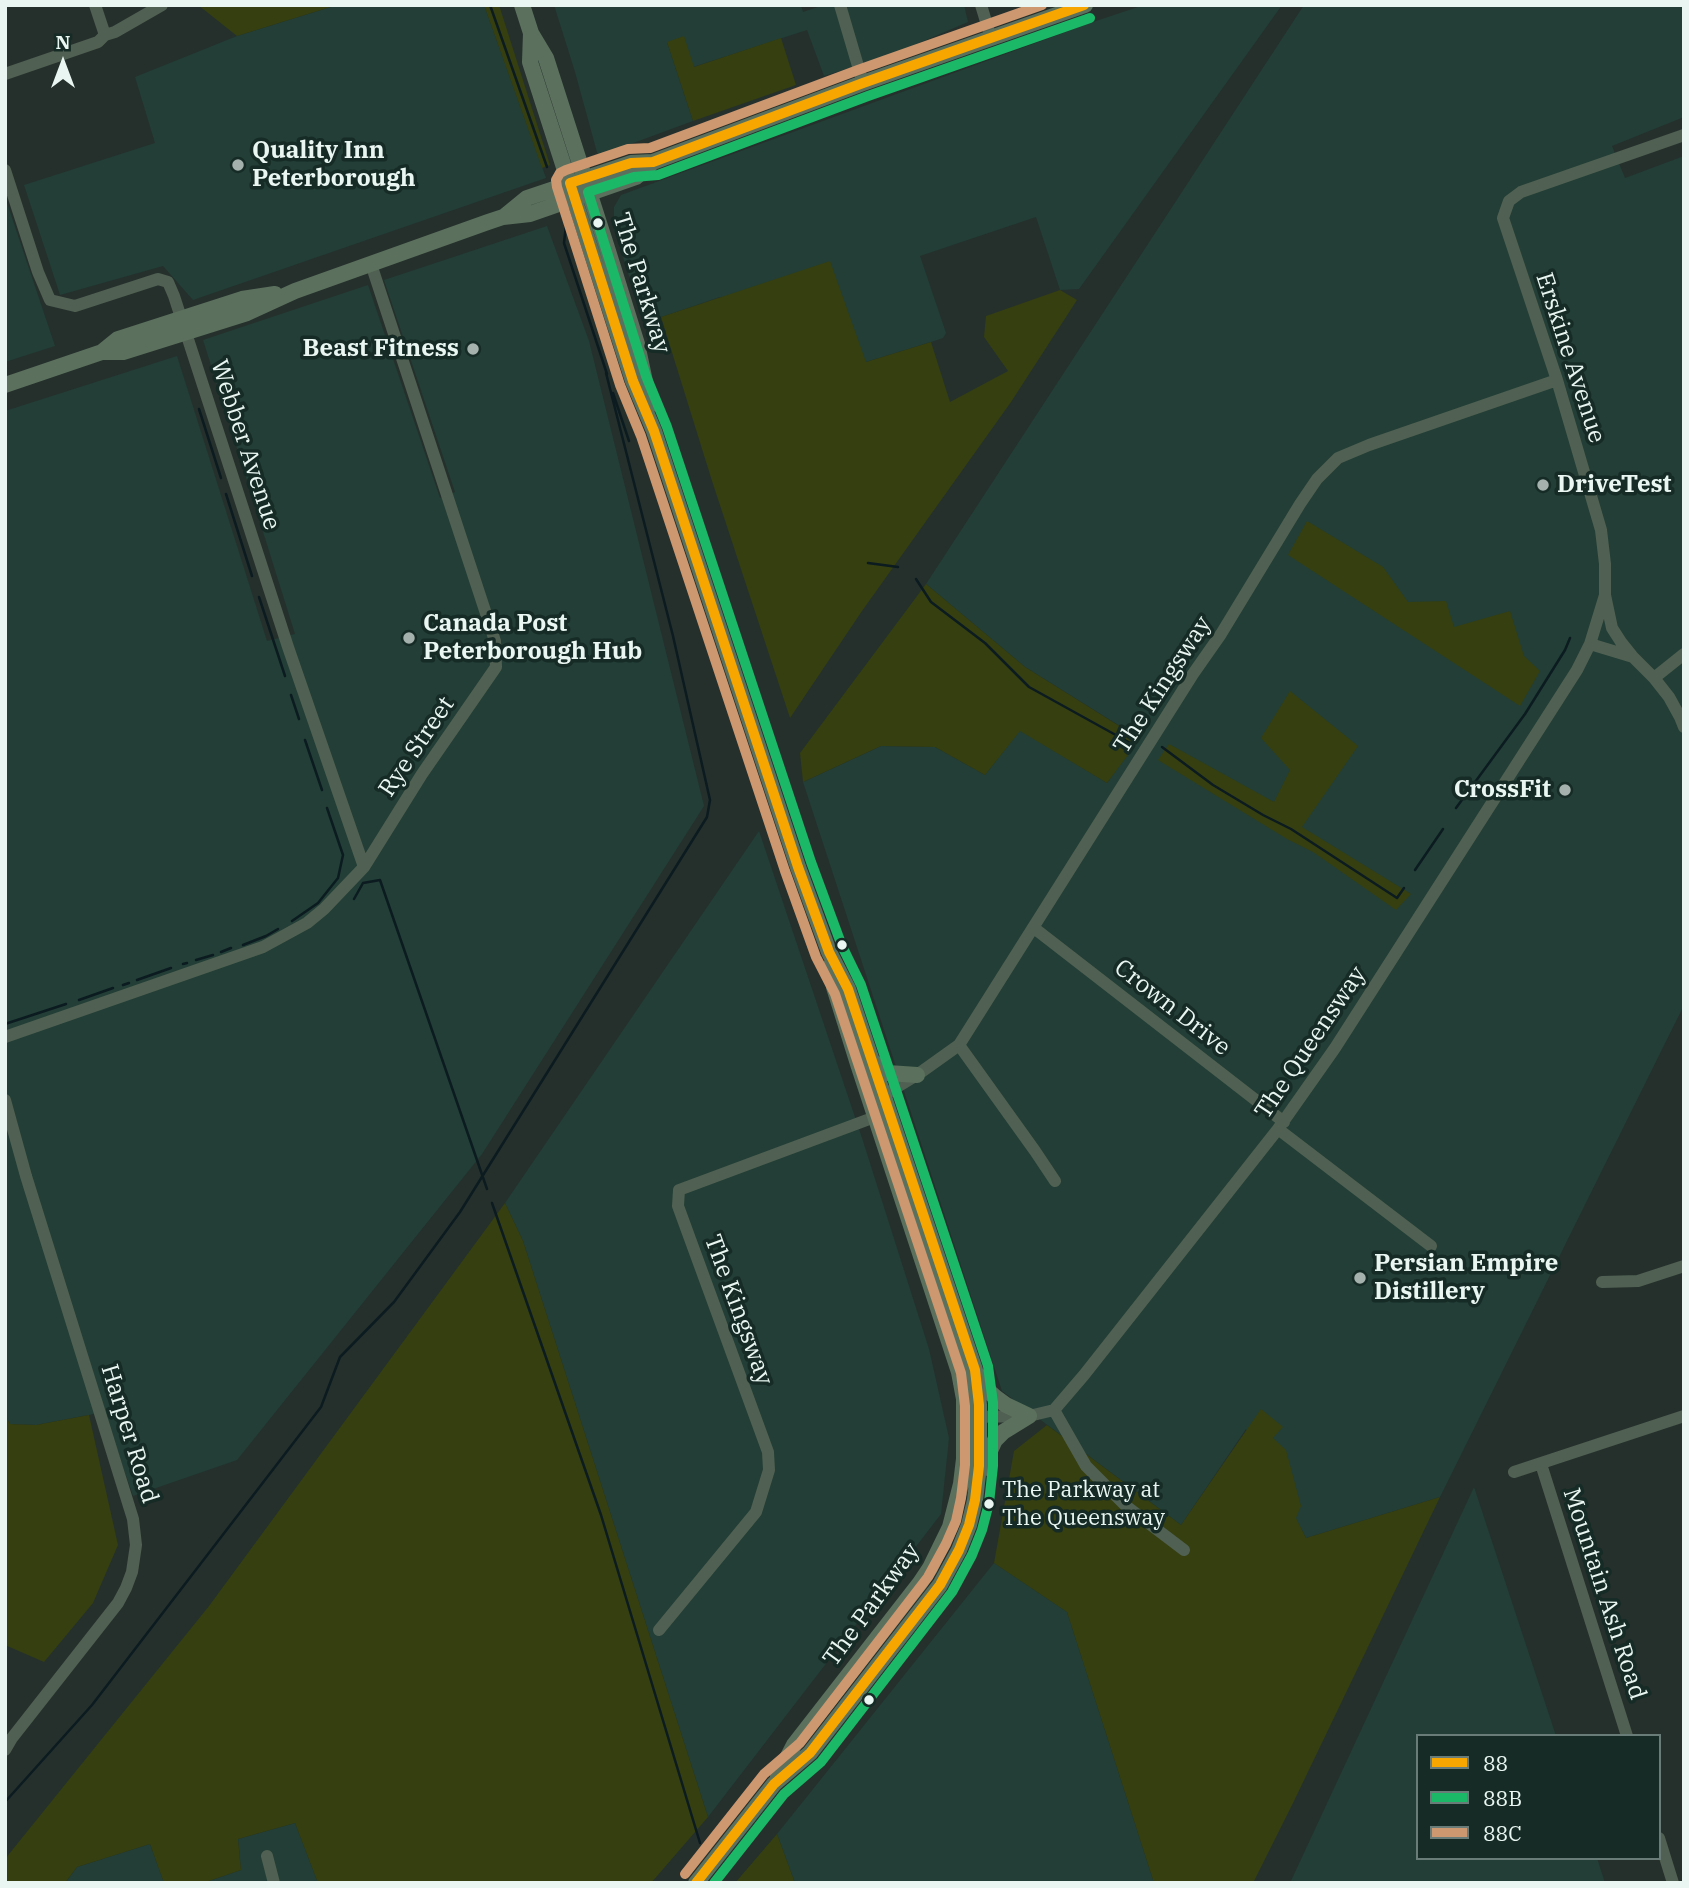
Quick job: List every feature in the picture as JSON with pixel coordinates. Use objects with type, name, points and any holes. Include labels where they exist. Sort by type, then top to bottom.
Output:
[{"type":"main road","name":"The Parkway","points":[[522,5],[531,33],[530,62],[637,344],[654,431],[769,783],[829,952],[848,989],[871,1060],[879,1107],[972,1417],[979,1466],[969,1525],[940,1585],[810,1753],[774,1784],[696,1883]]},
{"type":"main road","points":[[5,385],[102,352],[123,352],[184,326],[247,313],[295,291],[503,217],[530,214],[580,188],[636,177],[653,162],[863,83],[1085,5]]},
{"type":"main road","name":"The Parkway","points":[[774,1784],[794,1745],[920,1583],[943,1545],[961,1484],[972,1417],[975,1370],[834,987],[829,952]]},
{"type":"main road","points":[[871,1060],[888,1073],[917,1075]]},
{"type":"main road","points":[[975,1370],[984,1387],[995,1397],[1029,1416]]},
{"type":"main road","points":[[975,1500],[995,1440],[1029,1416]]},
{"type":"street","points":[[95,5],[104,35]]},
{"type":"street","points":[[5,74],[98,41],[104,35],[162,5]]},
{"type":"street","points":[[840,5],[863,83]]},
{"type":"street","points":[[981,5],[991,38]]},
{"type":"street","name":"Erskine Avenue","points":[[1605,595],[1601,530],[1557,380],[1503,218],[1509,201],[1521,192],[1684,135]]},
{"type":"street","name":"Webber Avenue","points":[[5,170],[38,272],[50,300],[75,306],[158,279],[168,282],[363,867]]},
{"type":"street","name":"Rye Street","points":[[5,1037],[263,947],[307,923],[324,909],[363,867],[422,774],[496,667],[495,641],[371,264]]},
{"type":"street","name":"The Kingsway","points":[[659,1630],[756,1512],[769,1470],[768,1452],[678,1206],[679,1190],[879,1107],[959,1045],[1082,848],[1221,634],[1300,504],[1317,479],[1338,458],[1368,445],[1557,380]]},
{"type":"street","points":[[1605,595],[1612,628],[1620,642],[1670,697],[1684,727]]},
{"type":"street","name":"The Queensway","points":[[1054,1410],[1281,1126],[1335,1048],[1564,691],[1590,644],[1605,595]]},
{"type":"street","points":[[1590,644],[1633,657]]},
{"type":"street","points":[[1654,678],[1684,654]]},
{"type":"street","name":"Crown Drive","points":[[1034,928],[1431,1246]]},
{"type":"street","points":[[959,1045],[1055,1181]]},
{"type":"street","name":"Harper Road","points":[[5,1100],[26,1176],[133,1519],[136,1545],[131,1572],[118,1603],[5,1750]]},
{"type":"street","points":[[1602,1282],[1638,1281],[1684,1266]]},
{"type":"street","points":[[972,1417],[1029,1416],[1054,1410],[1086,1466],[1126,1506],[1184,1550]]},
{"type":"street","points":[[1514,1472],[1684,1416]]},
{"type":"street","name":"Mountain Ash Road","points":[[1541,1464],[1626,1734]]},
{"type":"street","points":[[1661,1844],[1673,1883]]},
{"type":"street","points":[[267,1856],[274,1883]]},
{"type":"shaded area","points":[[337,5],[484,5],[546,178],[193,300],[163,266],[60,295],[24,185],[155,143],[135,77],[237,36]]},
{"type":"shaded area","points":[[554,5],[801,5],[803,12],[824,5],[964,5],[968,22],[891,55],[824,76],[807,30],[693,67],[667,42],[693,121],[598,156]]},
{"type":"shaded area","points":[[1144,5],[1282,5],[1079,289],[1060,290],[1036,217],[920,256],[946,333],[943,338],[866,362],[720,297],[644,323],[614,229],[614,207],[621,195]]},
{"type":"shaded area","points":[[1304,5],[1684,5],[1684,117],[1612,146],[1625,178],[1684,156],[1684,1005],[1440,1497],[1306,1538],[1246,1429],[1181,1525],[1002,1391],[803,782],[881,746],[935,747],[985,775],[1020,730],[1107,783],[1139,738],[1025,667],[926,584]]},
{"type":"shaded area","points":[[5,197],[55,346],[5,362]]},
{"type":"shaded area","points":[[547,226],[589,341],[704,806],[482,1154],[237,1460],[133,1496],[104,1412],[36,1425],[10,1424],[5,1414],[5,411],[177,356],[267,641],[295,634],[203,340],[368,285],[440,498],[455,492],[384,280]]},
{"type":"shaded area","points":[[759,831],[862,1138],[929,1349],[949,1438],[941,1514],[708,1817],[523,1241],[505,1203]]},
{"type":"shaded area","points":[[1474,1487],[1555,1734],[1416,1734],[1416,1860],[1598,1860],[1605,1883],[1290,1883]]},
{"type":"shaded area","points":[[994,1563],[1067,1612],[1154,1883],[795,1883],[777,1834]]},
{"type":"shaded area","points":[[295,1823],[318,1883],[203,1883],[241,1870],[238,1839]]},
{"type":"shaded area","points":[[150,1844],[164,1883],[65,1883],[77,1867]]},
{"type":"green space","points":[[198,5],[337,5],[237,36]]},
{"type":"green space","points":[[484,5],[499,5],[550,165],[542,168]]},
{"type":"green space","points":[[684,36],[694,67],[781,38],[796,85],[693,121],[667,42]]},
{"type":"green space","points":[[830,261],[866,362],[931,342],[950,402],[1008,371],[984,337],[986,316],[1060,290],[1077,300],[1011,402],[862,611],[790,718],[661,317]]},
{"type":"green space","points":[[1307,521],[1383,567],[1408,602],[1446,601],[1454,627],[1510,611],[1524,656],[1540,671],[1520,706],[1288,555]]},
{"type":"green space","points":[[926,584],[1025,667],[1140,739],[1107,783],[1020,731],[985,775],[935,747],[881,746],[803,782],[800,753]]},
{"type":"green space","points":[[1290,691],[1358,746],[1302,827],[1411,894],[1396,910],[1313,852],[1158,760],[1169,744],[1274,802],[1290,770],[1261,738]]},
{"type":"green space","points":[[505,1203],[523,1241],[708,1817],[651,1883],[318,1883],[295,1823],[238,1839],[241,1870],[203,1883],[164,1883],[150,1844],[77,1867],[65,1883],[5,1883],[5,1859],[209,1606]]},
{"type":"green space","points":[[1261,1409],[1283,1427],[1273,1438],[1286,1450],[1301,1506],[1296,1518],[1306,1538],[1440,1497],[1253,1883],[1154,1883],[1067,1612],[994,1563],[1014,1451],[1047,1425],[1181,1525]]},
{"type":"green space","points":[[5,1414],[10,1424],[36,1425],[89,1415],[118,1545],[93,1603],[44,1662],[5,1645]]},
{"type":"green space","points":[[777,1834],[795,1883],[735,1883]]},
{"type":"waterway","points":[[490,5],[547,167]]},
{"type":"waterway","points":[[566,225],[564,243],[607,374]]},
{"type":"waterway","points":[[5,1802],[92,1705],[321,1407],[340,1357],[394,1302],[460,1212],[707,817],[710,800],[673,636],[606,373]]},
{"type":"waterway","points":[[613,393],[629,441],[614,396]]},
{"type":"waterway","points":[[199,409],[221,478]]},
{"type":"waterway","points":[[226,494],[252,576]]},
{"type":"waterway","points":[[868,563],[898,567]]},
{"type":"waterway","points":[[916,579],[931,602],[985,643],[1029,687],[1132,744]]},
{"type":"waterway","points":[[259,597],[285,676]]},
{"type":"waterway","points":[[1456,808],[1525,714],[1570,638]]},
{"type":"waterway","points":[[291,695],[299,719]]},
{"type":"waterway","points":[[305,740],[322,790]]},
{"type":"waterway","points":[[1162,747],[1213,785],[1291,829],[1397,898],[1404,888]]},
{"type":"waterway","points":[[292,921],[318,903],[338,878],[343,855],[327,808]]},
{"type":"waterway","points":[[1415,870],[1443,829]]},
{"type":"waterway","points":[[354,899],[363,883],[380,880],[487,1189]]},
{"type":"waterway","points":[[243,945],[278,929]]},
{"type":"waterway","points":[[221,952],[231,948]]},
{"type":"waterway","points":[[196,960],[213,955]]},
{"type":"waterway","points":[[183,964],[187,963]]},
{"type":"waterway","points":[[137,980],[171,968]]},
{"type":"waterway","points":[[123,985],[129,983]]},
{"type":"waterway","points":[[79,1000],[113,988]]},
{"type":"waterway","points":[[5,1024],[66,1004]]},
{"type":"waterway","points":[[492,1203],[601,1515],[700,1843]]},
{"type":"transit line","name":"88C","points":[[685,1874],[764,1774],[800,1743],[928,1577],[956,1521],[961,1498],[965,1465],[965,1406],[961,1373],[835,994],[816,957],[785,871],[641,436],[620,385],[556,180],[560,173],[566,170],[628,149],[650,148],[1042,5]]},
{"type":"transit line","name":"88","points":[[696,1883],[774,1784],[810,1753],[940,1585],[959,1550],[975,1500],[979,1466],[979,1405],[975,1370],[848,989],[829,952],[798,867],[654,431],[633,381],[570,183],[631,163],[653,162],[863,83],[1084,5]]},
{"type":"transit line","name":"88B","points":[[714,1883],[784,1794],[821,1762],[952,1592],[972,1555],[989,1503],[993,1466],[993,1403],[988,1366],[861,985],[842,946],[811,862],[667,427],[646,376],[588,192],[634,177],[658,175],[868,96],[1090,18]]},
{"type":"place","name":"Quality Inn Peterborough","points":[[238,165]]},
{"type":"place","name":"Beast Fitness","points":[[473,349]]},
{"type":"place","name":"DriveTest","points":[[1543,485]]},
{"type":"place","name":"Canada Post Peterborough Hub","points":[[409,638]]},
{"type":"place","name":"CrossFit","points":[[1565,790]]},
{"type":"place","name":"Persian Empire Distillery","points":[[1360,1278]]},
{"type":"place","name":"The Parkway at The Queensway","points":[[989,1504]]}]
